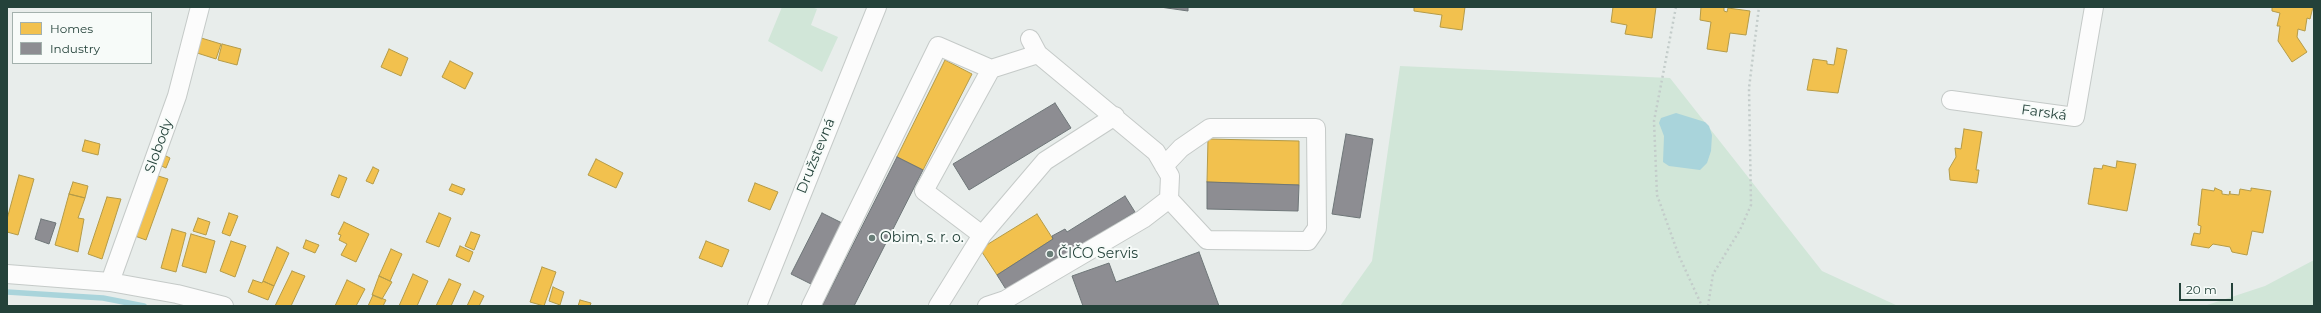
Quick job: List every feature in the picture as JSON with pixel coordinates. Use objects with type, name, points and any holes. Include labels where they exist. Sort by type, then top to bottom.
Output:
[{"type":"street","name":"Slobody","points":[[110,282],[177,96],[200,7]]},
{"type":"street","name":"Družstevná","points":[[757,306],[877,7]]},
{"type":"street","name":"Farská","points":[[1951,100],[2075,117],[2094,7]]},
{"type":"street","points":[[811,306],[938,46],[990,69]]},
{"type":"street","points":[[982,235],[924,191],[990,69],[1034,46],[1156,152],[1164,166],[1170,176],[1169,199],[1207,240],[1308,241],[1317,228],[1316,128],[1210,128],[1182,148],[1164,166]]},
{"type":"street","points":[[938,306],[982,235],[1045,161],[1115,116]]},
{"type":"street","points":[[987,306],[1005,300],[1058,269],[1143,219],[1169,199]]},
{"type":"street","points":[[7,274],[110,282],[177,294],[224,306]]},
{"type":"path","points":[[1676,7],[1654,121],[1657,195],[1679,256],[1702,306]]},
{"type":"path","points":[[1708,306],[1713,274],[1740,230],[1751,205],[1749,88],[1759,7]]},
{"type":"green space","points":[[782,7],[811,7],[817,9],[811,25],[838,37],[822,72],[768,41]]},
{"type":"green space","points":[[1400,66],[1670,78],[1822,271],[1898,306],[1340,306],[1372,261]]},
{"type":"green space","points":[[2314,260],[2314,306],[2204,306],[2265,286]]},
{"type":"water","points":[[1676,113],[1705,122],[1709,126],[1712,135],[1711,151],[1707,163],[1700,170],[1669,166],[1663,162],[1664,136],[1659,123],[1661,118]]},
{"type":"building: Homes","points":[[1414,7],[1465,7],[1462,30],[1440,27],[1442,15],[1414,11]]},
{"type":"building: Homes","points":[[1613,7],[1656,7],[1652,38],[1625,34],[1627,25],[1611,22]]},
{"type":"building: Homes","points":[[1701,7],[1724,7],[1724,11],[1727,12],[1728,8],[1750,11],[1746,35],[1730,33],[1727,52],[1707,49],[1711,22],[1700,20]]},
{"type":"building: Homes","points":[[2272,7],[2313,7],[2310,19],[2307,18],[2305,31],[2298,29],[2297,37],[2307,52],[2292,62],[2278,41],[2280,26],[2277,26],[2280,13],[2272,11]]},
{"type":"building: Homes","points":[[198,37],[221,44],[216,59],[194,52]]},
{"type":"building: Homes","points":[[222,44],[241,49],[237,65],[218,60]]},
{"type":"building: Homes","points":[[1837,48],[1847,50],[1838,93],[1807,90],[1813,59],[1827,61],[1827,64],[1834,65]]},
{"type":"building: Homes","points":[[389,49],[408,58],[401,76],[381,67]]},
{"type":"building: Homes","points":[[945,60],[972,74],[923,170],[897,157]]},
{"type":"building: Homes","points":[[450,61],[473,73],[465,89],[442,77]]},
{"type":"building: Homes","points":[[1964,129],[1982,132],[1976,170],[1979,170],[1977,183],[1950,180],[1949,169],[1956,157],[1955,148],[1961,149]]},
{"type":"building: Homes","points":[[1208,139],[1299,141],[1299,185],[1207,182]]},
{"type":"building: Homes","points":[[85,140],[100,144],[98,155],[82,151]]},
{"type":"building: Homes","points":[[162,154],[170,158],[166,168],[159,165]]},
{"type":"building: Homes","points":[[596,159],[623,173],[616,188],[588,175]]},
{"type":"building: Homes","points":[[2117,161],[2136,164],[2127,211],[2088,204],[2094,168],[2102,169],[2103,165],[2116,168]]},
{"type":"building: Homes","points":[[373,167],[379,170],[373,184],[366,181]]},
{"type":"building: Homes","points":[[19,175],[34,179],[18,235],[7,232],[7,219]]},
{"type":"building: Homes","points":[[155,175],[168,179],[146,240],[132,235]]},
{"type":"building: Homes","points":[[339,175],[347,178],[339,198],[331,195]]},
{"type":"building: Homes","points":[[73,182],[88,186],[85,198],[69,194]]},
{"type":"building: Homes","points":[[755,183],[778,192],[770,210],[748,201]]},
{"type":"building: Homes","points":[[452,184],[465,189],[462,195],[449,190]]},
{"type":"building: Homes","points":[[2215,188],[2222,191],[2222,194],[2229,195],[2230,191],[2230,194],[2239,195],[2240,189],[2251,191],[2251,188],[2271,191],[2263,233],[2252,231],[2247,255],[2232,252],[2230,247],[2213,244],[2209,248],[2191,245],[2194,233],[2200,234],[2201,226],[2198,225],[2202,189],[2214,191]]},
{"type":"building: Homes","points":[[69,194],[85,198],[78,218],[84,219],[78,252],[55,245]]},
{"type":"building: Homes","points":[[107,197],[121,199],[102,259],[88,254]]},
{"type":"building: Homes","points":[[229,213],[238,216],[230,236],[222,233]]},
{"type":"building: Homes","points":[[439,213],[451,218],[439,247],[426,242]]},
{"type":"building: Homes","points":[[1037,214],[1053,239],[997,275],[980,249]]},
{"type":"building: Homes","points":[[198,218],[210,222],[206,235],[193,231]]},
{"type":"building: Homes","points":[[344,222],[369,234],[356,262],[341,255],[347,244],[339,240],[341,235],[338,234]]},
{"type":"building: Homes","points":[[172,229],[186,233],[176,272],[161,268]]},
{"type":"building: Homes","points":[[471,232],[480,235],[474,250],[465,246]]},
{"type":"building: Homes","points":[[191,234],[215,241],[206,273],[182,266]]},
{"type":"building: Homes","points":[[306,240],[319,245],[315,253],[303,248]]},
{"type":"building: Homes","points":[[231,241],[246,246],[235,277],[220,271]]},
{"type":"building: Homes","points":[[706,241],[729,250],[722,267],[699,258]]},
{"type":"building: Homes","points":[[460,246],[473,252],[469,262],[456,256]]},
{"type":"building: Homes","points":[[277,247],[289,253],[274,286],[263,281]]},
{"type":"building: Homes","points":[[391,249],[402,254],[390,281],[379,276]]},
{"type":"building: Homes","points":[[542,267],[556,272],[544,306],[530,302]]},
{"type":"building: Homes","points":[[292,271],[305,276],[291,306],[275,306]]},
{"type":"building: Homes","points":[[413,274],[428,281],[417,306],[399,306]]},
{"type":"building: Homes","points":[[379,276],[392,282],[382,299],[372,295]]},
{"type":"building: Homes","points":[[449,279],[461,284],[451,306],[436,306]]},
{"type":"building: Homes","points":[[253,280],[262,283],[263,281],[274,286],[268,300],[248,292]]},
{"type":"building: Homes","points":[[347,280],[365,289],[356,306],[335,306]]},
{"type":"building: Homes","points":[[553,287],[564,292],[560,305],[549,301]]},
{"type":"building: Homes","points":[[474,291],[484,296],[479,306],[467,306]]},
{"type":"building: Homes","points":[[373,295],[386,300],[383,306],[368,306]]},
{"type":"building: Homes","points":[[580,300],[591,303],[590,306],[578,306]]},
{"type":"building: Industry","points":[[1160,7],[1188,7],[1188,11]]},
{"type":"building: Industry","points":[[1055,103],[1071,128],[969,190],[953,164]]},
{"type":"building: Industry","points":[[1346,134],[1373,139],[1360,218],[1332,214]]},
{"type":"building: Industry","name":"Obim, s. r. o.","points":[[897,157],[923,170],[854,306],[822,306]]},
{"type":"building: Industry","points":[[1207,182],[1299,185],[1298,211],[1207,209]]},
{"type":"building: Industry","points":[[1125,196],[1135,212],[1007,291],[997,275],[1053,239],[1052,236],[1065,229],[1067,232]]},
{"type":"building: Industry","points":[[822,213],[846,225],[815,286],[791,274]]},
{"type":"building: Industry","points":[[41,219],[56,223],[49,244],[35,239]]},
{"type":"building: Industry","points":[[1199,252],[1219,306],[1083,306],[1072,276],[1109,263],[1116,282]]},
{"type":"waterway","points":[[7,292],[103,298],[144,306]]},
{"type":"place","name":"Obim, s. r. o.","points":[[872,238]]},
{"type":"place","name":"ČIČO Servis","points":[[1050,254]]}]
